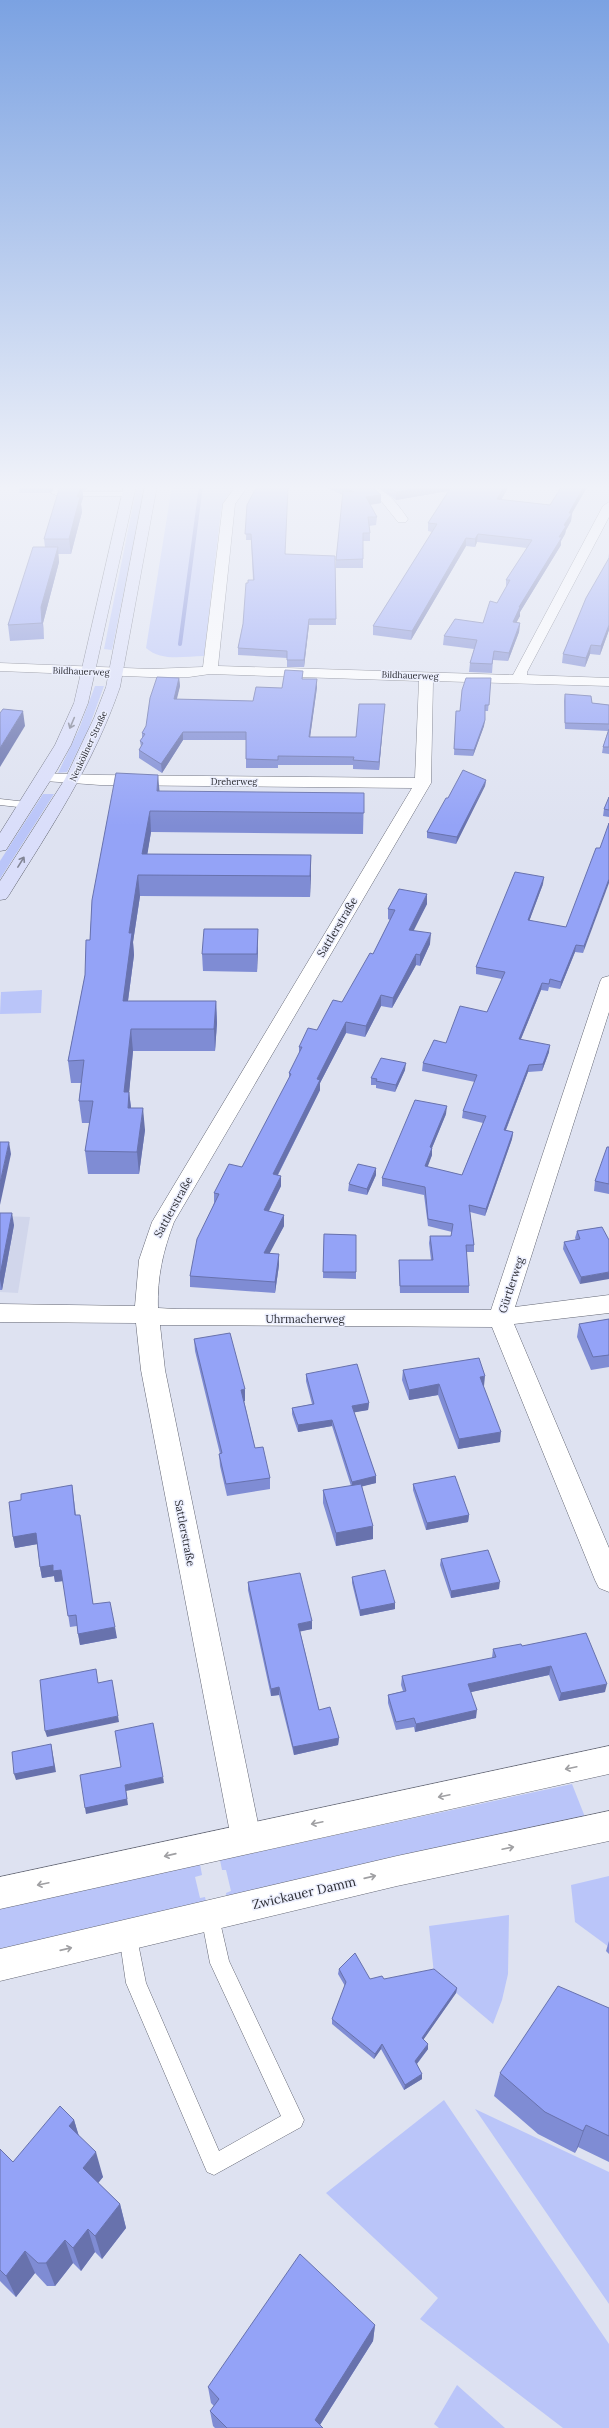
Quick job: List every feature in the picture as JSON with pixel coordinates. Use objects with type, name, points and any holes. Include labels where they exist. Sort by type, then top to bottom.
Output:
[{"type":"main road","points":[[0,846],[45,776],[74,720],[80,702],[104,599]]},
{"type":"main road","name":"Neuköllner Straße","points":[[0,895],[73,778],[102,718],[117,667],[130,599]]},
{"type":"street","points":[[210,670],[218,599]]},
{"type":"street","points":[[520,679],[520,672],[559,599]]},
{"type":"street","name":"Bildhauerweg","points":[[0,660],[117,667],[189,674],[210,670],[609,682]]},
{"type":"street","name":"Bildhauerweg","points":[[0,667],[88,666]]},
{"type":"street","name":"Sattlerstraße","points":[[246,1838],[153,1370],[145,1301],[147,1265],[153,1243],[163,1222],[423,783],[426,676]]},
{"type":"street","name":"Dreherweg","points":[[45,776],[73,778],[423,783]]},
{"type":"street","name":"Gürtlerweg","points":[[609,982],[500,1318],[609,1580]]},
{"type":"street","name":"Uhrmacherweg","points":[[0,1313],[183,1318],[472,1320],[500,1318],[609,1304]]},
{"type":"street","points":[[0,1893],[246,1838],[609,1760]]},
{"type":"street","name":"Zwickauer Damm","points":[[0,1965],[398,1871],[609,1826]]},
{"type":"lane","points":[[0,802],[27,805]]},
{"type":"lane","points":[[128,1935],[136,1983],[214,2165],[294,2120],[220,1963],[210,1916]]},
{"type":"shaded area","points":[[114,599],[122,599],[112,650],[104,649]]},
{"type":"shaded area","points":[[154,599],[211,599],[204,656],[166,657],[146,648]]},
{"type":"shaded area","points":[[95,686],[104,686],[88,730],[67,772],[58,773],[79,729]]},
{"type":"shaded area","points":[[43,794],[54,794],[0,879],[0,861]]},
{"type":"shaded area","points":[[42,990],[41,1013],[0,1014],[1,992]]},
{"type":"shaded area","points":[[0,1216],[30,1217],[18,1293],[0,1292]]},
{"type":"shaded area","points":[[572,1784],[585,1817],[227,1898],[226,1893],[231,1891],[226,1870],[222,1870],[220,1860]]},
{"type":"shaded area","points":[[200,1864],[202,1875],[195,1877],[200,1898],[205,1897],[206,1902],[0,1949],[0,1908]]},
{"type":"shaded area","points":[[609,1876],[609,1947],[575,1922],[571,1885]]},
{"type":"shaded area","points":[[509,1915],[508,1974],[502,2000],[493,2024],[434,1974],[429,1926]]},
{"type":"shaded area","points":[[444,2100],[609,2344],[609,2428],[563,2428],[420,2319],[438,2298],[326,2193]]},
{"type":"shaded area","points":[[475,2109],[609,2172],[609,2304]]},
{"type":"shaded area","points":[[457,2385],[505,2428],[439,2428],[434,2424]]},
{"type":"building","points":[[16,599],[43,599],[41,607],[42,623],[8,625]]},
{"type":"building","points":[[245,599],[336,599],[336,619],[309,619],[304,660],[287,660],[287,651],[238,648],[243,624]]},
{"type":"building","points":[[390,599],[430,599],[412,631],[373,626]]},
{"type":"building","points":[[499,599],[524,599],[513,622],[520,623],[509,653],[494,651],[492,664],[470,663],[477,640],[444,636],[455,619],[483,623],[490,601],[497,603]]},
{"type":"building","points":[[585,599],[609,599],[609,625],[601,646],[591,645],[586,658],[563,654]]},
{"type":"building","points":[[285,670],[303,671],[302,679],[317,679],[309,737],[356,737],[359,704],[385,704],[379,762],[353,760],[354,757],[278,756],[278,760],[246,759],[246,732],[183,732],[161,764],[139,750],[143,743],[140,741],[145,734],[142,733],[146,726],[150,698],[157,677],[179,678],[174,699],[253,701],[256,687],[282,688]]},
{"type":"building","points":[[466,678],[491,678],[489,705],[485,705],[485,720],[474,750],[454,749],[456,711],[460,711],[462,690]]},
{"type":"building","points":[[565,694],[591,696],[592,703],[609,705],[609,724],[565,723]]},
{"type":"building","points":[[3,709],[23,711],[0,748],[0,713]]},
{"type":"building","points":[[609,729],[609,747],[603,747]]},
{"type":"building","points":[[463,770],[486,780],[457,837],[427,832],[446,798],[448,798]]},
{"type":"building","points":[[116,773],[158,775],[157,791],[364,793],[364,813],[150,811],[142,854],[311,855],[310,876],[138,875],[129,933],[132,933],[123,1001],[216,1001],[214,1029],[131,1029],[124,1092],[129,1092],[128,1108],[143,1108],[137,1152],[85,1151],[93,1101],[79,1101],[84,1060],[68,1061],[85,975],[86,940],[90,940],[92,900]]},
{"type":"building","points":[[609,797],[609,810],[604,809]]},
{"type":"building","points":[[609,823],[609,879],[584,946],[576,945],[561,982],[550,979],[549,984],[542,983],[519,1039],[550,1045],[543,1064],[529,1065],[504,1130],[513,1132],[486,1209],[469,1205],[474,1245],[466,1245],[469,1286],[400,1286],[399,1260],[433,1260],[430,1236],[451,1236],[453,1224],[428,1219],[425,1187],[382,1178],[415,1100],[447,1106],[430,1147],[432,1148],[425,1166],[462,1175],[486,1116],[463,1111],[477,1075],[423,1063],[434,1040],[446,1043],[460,1006],[487,1012],[505,972],[476,967],[515,872],[544,877],[528,920],[566,927],[596,848],[600,848]]},
{"type":"building","points":[[399,889],[427,894],[409,930],[431,933],[420,955],[416,954],[393,998],[381,995],[366,1026],[346,1022],[317,1079],[320,1080],[273,1174],[281,1176],[264,1210],[284,1215],[264,1253],[279,1254],[275,1282],[190,1276],[197,1239],[219,1194],[214,1193],[229,1164],[242,1167],[291,1074],[289,1073],[302,1047],[299,1047],[308,1028],[317,1030],[333,1000],[342,1002],[370,953],[373,954],[395,910],[388,909]]},
{"type":"building","points":[[204,929],[258,929],[257,954],[202,954]]},
{"type":"building","points":[[381,1058],[406,1063],[396,1085],[376,1081],[377,1079],[371,1078]]},
{"type":"building","points":[[0,1142],[9,1142],[0,1183]]},
{"type":"building","points":[[607,1147],[609,1147],[609,1184],[595,1181]]},
{"type":"building","points":[[358,1164],[376,1168],[367,1189],[349,1184]]},
{"type":"building","points":[[0,1213],[12,1213],[0,1275]]},
{"type":"building","points":[[602,1227],[609,1240],[609,1272],[581,1277],[564,1242],[580,1239],[577,1231]]},
{"type":"building","points":[[324,1234],[356,1235],[356,1272],[323,1272]]},
{"type":"building","points":[[609,1319],[609,1355],[593,1357],[579,1324]]},
{"type":"building","points":[[230,1333],[245,1389],[241,1390],[255,1448],[263,1447],[270,1478],[226,1484],[219,1454],[222,1453],[194,1339]]},
{"type":"building","points":[[479,1358],[485,1376],[480,1377],[501,1432],[459,1439],[439,1384],[409,1390],[403,1370]]},
{"type":"building","points":[[357,1364],[369,1403],[352,1406],[376,1476],[352,1482],[332,1420],[298,1425],[292,1408],[314,1404],[306,1374]]},
{"type":"building","points":[[455,1476],[469,1515],[427,1523],[413,1484]]},
{"type":"building","points":[[361,1484],[373,1526],[336,1533],[323,1490]]},
{"type":"building","points":[[72,1485],[75,1515],[80,1515],[93,1604],[110,1602],[115,1627],[78,1634],[76,1615],[68,1616],[61,1570],[53,1571],[53,1565],[40,1567],[36,1533],[13,1537],[9,1502],[21,1500],[21,1494]]},
{"type":"building","points":[[488,1550],[500,1582],[451,1591],[441,1559]]},
{"type":"building","points":[[385,1570],[395,1603],[360,1610],[352,1577]]},
{"type":"building","points":[[300,1573],[312,1621],[298,1624],[319,1710],[330,1707],[339,1738],[293,1747],[279,1687],[271,1689],[248,1582]]},
{"type":"building","points":[[586,1633],[607,1684],[561,1693],[551,1666],[468,1684],[477,1710],[416,1724],[414,1718],[396,1722],[388,1695],[406,1691],[402,1676],[496,1657],[493,1649],[521,1644],[522,1646]]},
{"type":"building","points":[[96,1669],[98,1683],[112,1680],[118,1716],[45,1731],[40,1680]]},
{"type":"building","points":[[153,1723],[163,1777],[125,1785],[127,1799],[85,1808],[80,1775],[121,1767],[115,1731]]},
{"type":"building","points":[[51,1744],[54,1766],[14,1774],[12,1752]]},
{"type":"building","points":[[355,1953],[370,1979],[382,1976],[384,1979],[434,1969],[457,1988],[422,2038],[428,2044],[415,2061],[422,2074],[405,2085],[382,2044],[375,2054],[332,2019],[346,1982],[339,1969]]},
{"type":"building","points":[[558,1986],[609,2008],[609,2136],[586,2125],[583,2131],[545,2112],[500,2073]]},
{"type":"building","points":[[60,2106],[74,2120],[69,2126],[96,2152],[83,2168],[120,2204],[95,2236],[88,2229],[73,2248],[65,2240],[46,2263],[38,2263],[25,2251],[6,2276],[0,2270],[0,2149],[13,2162]]},
{"type":"building","points":[[300,2254],[375,2325],[315,2420],[323,2428],[227,2428],[210,2411],[219,2399],[208,2387]]},
{"type":"waterway","points":[[180,644],[186,599]]}]
